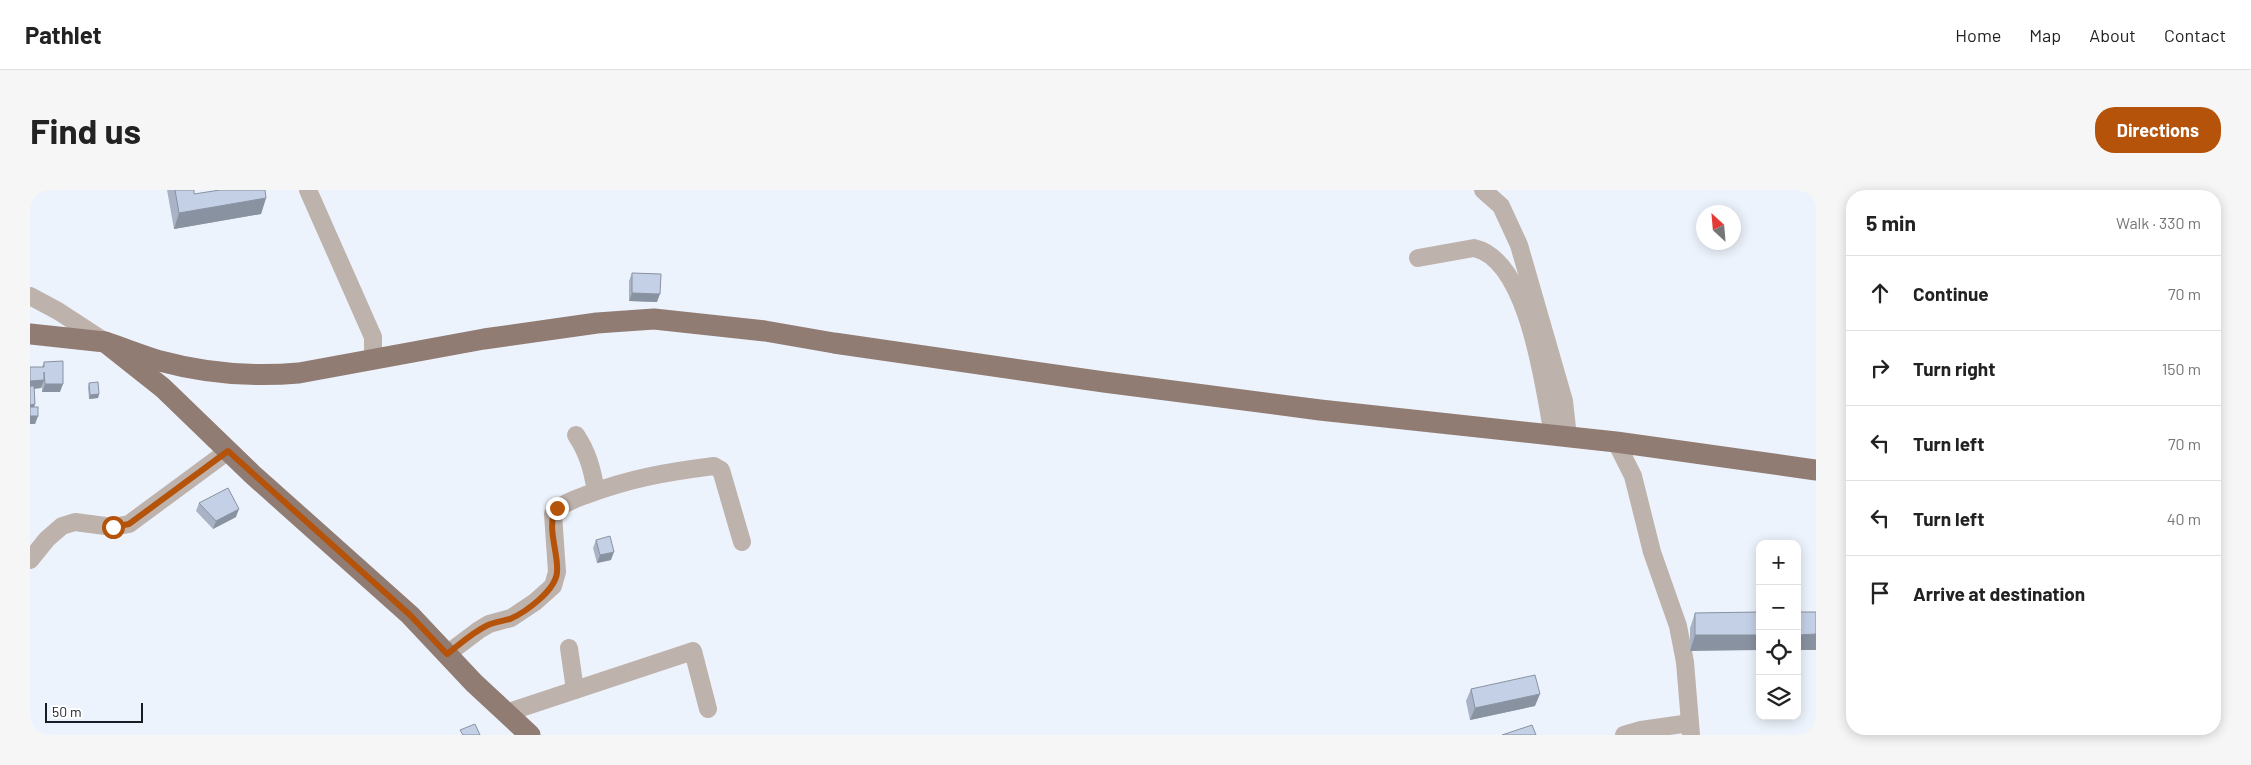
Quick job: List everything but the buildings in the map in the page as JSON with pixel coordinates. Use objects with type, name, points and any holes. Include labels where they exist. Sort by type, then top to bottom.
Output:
[{"type":"main road","points":[[30,334],[105,342],[161,361],[204,369],[258,375],[299,373],[372,358],[484,339],[597,323],[654,319],[766,331],[844,345],[1104,382],[1320,410],[1616,442],[1816,470]]},
{"type":"main road","points":[[105,342],[162,388],[228,451],[410,615],[530,735]]},
{"type":"street","points":[[308,190],[373,337],[372,358]]},
{"type":"street","points":[[1483,190],[1501,206],[1519,245],[1564,401],[1561,436]]},
{"type":"street","points":[[1418,258],[1474,248],[1483,250],[1496,258],[1506,270],[1524,307],[1561,436]]},
{"type":"street","points":[[30,296],[58,311],[105,342]]},
{"type":"street","points":[[576,435],[592,465],[596,491]]},
{"type":"street","points":[[1616,442],[1634,476],[1652,552],[1678,626],[1685,662],[1690,729],[1641,730],[1624,735]]},
{"type":"street","points":[[30,560],[47,539],[62,526],[75,522],[113,527],[129,524],[228,451]]},
{"type":"street","points":[[447,654],[489,624],[511,618],[535,602],[553,586],[558,572],[554,514],[557,508],[614,484],[654,474],[714,466],[721,470],[742,542]]},
{"type":"street","points":[[569,648],[575,690]]},
{"type":"street","points":[[506,713],[693,651],[708,709]]},
{"type":"route","points":[[113,527],[129,524],[174,493],[228,451],[410,615],[447,654],[489,624],[511,618],[535,602],[553,586],[558,572],[553,524],[557,508]]}]
